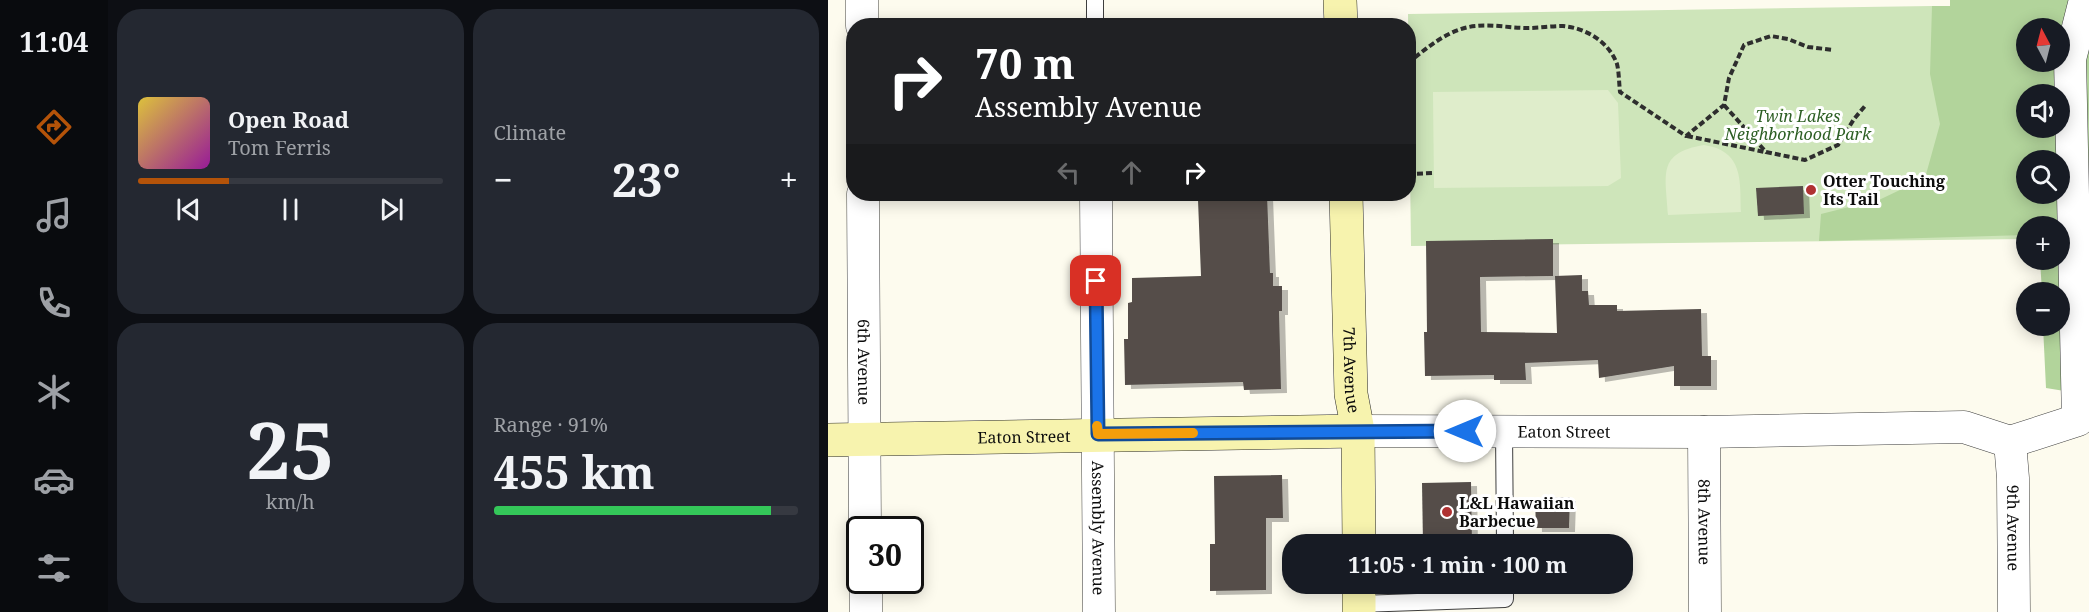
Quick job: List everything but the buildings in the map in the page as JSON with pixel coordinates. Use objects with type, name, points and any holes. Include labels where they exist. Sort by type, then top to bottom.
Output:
[{"type":"main road","points":[[1340,0],[1341,18]]},
{"type":"main road","name":"7th Avenue","points":[[1346,201],[1352,394],[1358,431],[1359,534]]},
{"type":"main road","name":"Eaton Street","points":[[828,440],[1358,431]]},
{"type":"street","points":[[862,0],[862,18]]},
{"type":"street","points":[[2010,442],[2078,420],[2070,59],[2085,0]]},
{"type":"street","name":"6th Avenue","points":[[863,201],[865,516]]},
{"type":"street","name":"Assembly Avenue","points":[[1096,201],[1099,612]]},
{"type":"street","name":"Eaton Street","points":[[1358,431],[1704,432],[1964,427],[2010,442]]},
{"type":"street","name":"8th Avenue","points":[[1704,432],[1706,612]]},
{"type":"street","name":"9th Avenue","points":[[2010,442],[2013,478],[2014,612]]},
{"type":"street","points":[[866,594],[866,612]]},
{"type":"lane","points":[[1095,0],[1095,18]]},
{"type":"lane","points":[[1504,431],[1505,534]]},
{"type":"lane","points":[[1359,600],[1505,599],[1505,594]]},
{"type":"path","points":[[1416,57],[1440,40],[1467,27],[1479,25],[1510,28],[1562,26],[1576,28],[1596,37],[1605,46],[1617,64],[1620,92],[1686,136],[1804,160],[1838,145],[1865,106]]},
{"type":"path","points":[[1686,136],[1724,105],[1729,78],[1744,45],[1771,36],[1788,39],[1808,47],[1834,50]]},
{"type":"path","points":[[1724,105],[1766,152]]},
{"type":"path","points":[[1416,174],[1434,173]]},
{"type":"green space","points":[[1950,0],[2089,0],[2089,395],[2046,388],[2043,336],[2070,336],[2070,282],[2041,282],[2041,270],[2070,270],[2070,216],[2016,216],[2016,235],[1819,241],[1821,214],[1881,199],[1925,178],[1940,124],[1930,74],[1932,6],[1950,6]]},
{"type":"green space","name":"Twin Lakes Neighborhood Park","points":[[1932,6],[2035,7],[2030,18],[2016,18],[2016,72],[2026,72],[2026,84],[2016,84],[2016,138],[2026,138],[2026,150],[2016,150],[2016,204],[2026,204],[2026,216],[2016,216],[2016,239],[1411,246],[1410,201],[1416,201],[1416,18],[1408,18],[1408,14]]},
{"type":"green space","points":[[1608,90],[1618,103],[1621,178],[1608,186],[1434,188],[1433,92]]},
{"type":"green space","points":[[1704,145],[1717,148],[1733,161],[1739,179],[1741,212],[1668,215],[1666,177],[1671,160],[1689,149]]},
{"type":"slow traffic","points":[[1097,426],[1098,434],[1193,433]]},
{"type":"place","name":"Otter Touching Its Tail","points":[[1811,190]]},
{"type":"place","name":"L&L Hawaiian Barbecue","points":[[1447,512]]},
{"type":"route","points":[[1096,281],[1098,434],[1465,431]]}]
